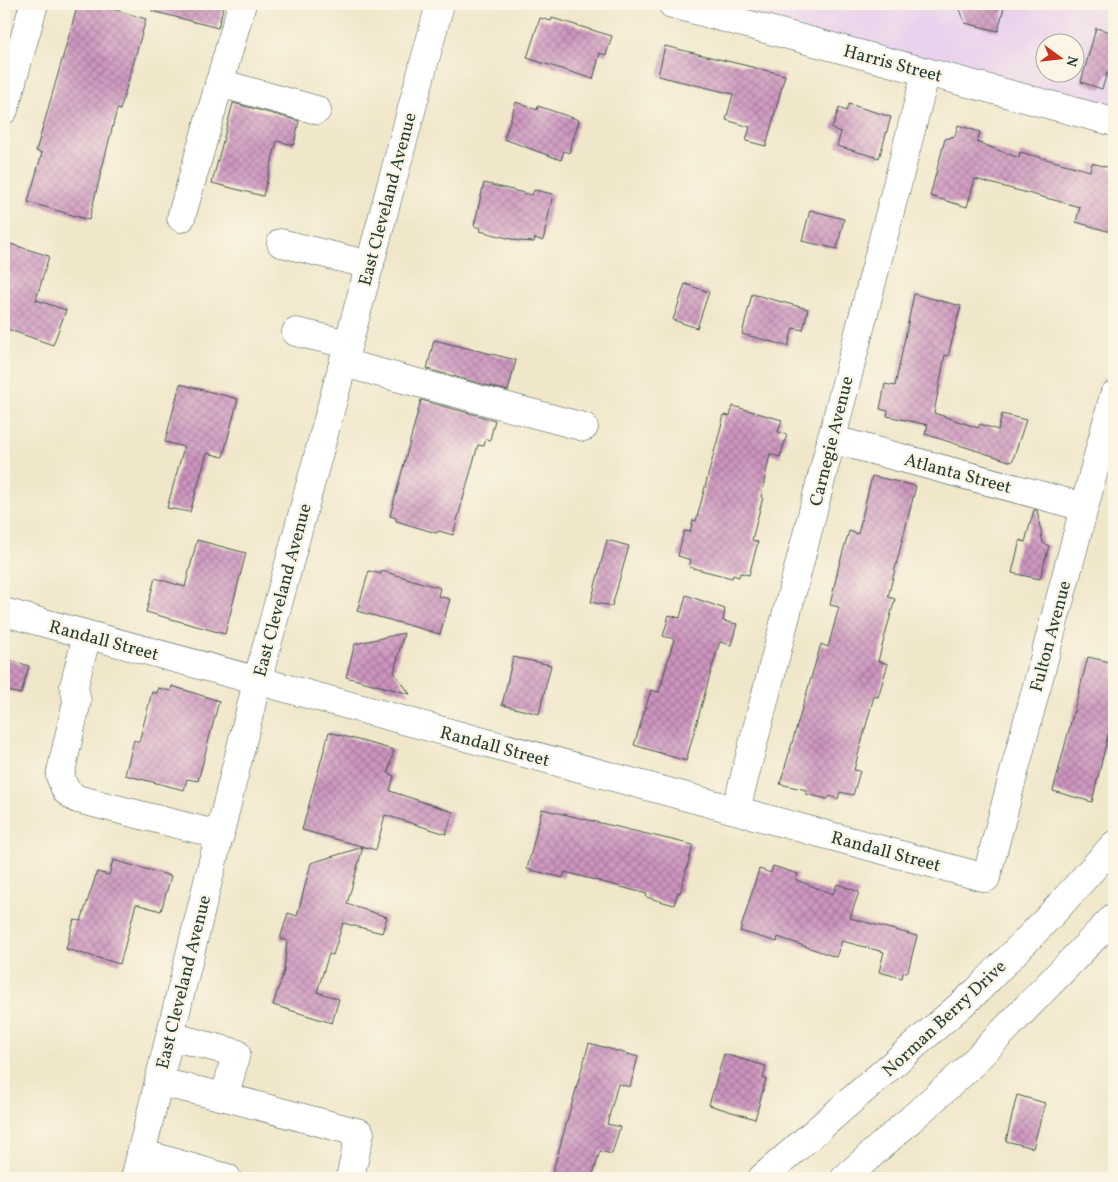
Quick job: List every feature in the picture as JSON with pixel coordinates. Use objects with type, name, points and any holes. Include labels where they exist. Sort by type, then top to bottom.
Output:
[{"type":"street","points":[[4,110],[34,4]]},
{"type":"street","points":[[181,218],[242,4]]},
{"type":"street","name":"East Cleveland Avenue","points":[[138,1166],[258,682],[440,4]]},
{"type":"street","name":"Harris Street","points":[[672,4],[1114,122]]},
{"type":"street","name":"Carnegie Avenue","points":[[736,810],[926,72]]},
{"type":"street","points":[[219,83],[317,110]]},
{"type":"street","points":[[281,243],[370,265]]},
{"type":"street","points":[[296,332],[345,354],[584,427]]},
{"type":"street","name":"Fulton Avenue","points":[[986,878],[1114,395]]},
{"type":"street","name":"Atlanta Street","points":[[831,440],[1084,507]]},
{"type":"street","name":"Randall Street","points":[[4,612],[986,878]]},
{"type":"street","points":[[87,635],[74,686],[77,701],[60,776],[66,792],[77,799],[220,835]]},
{"type":"street","name":"Norman Berry Drive","points":[[762,1178],[977,991],[1049,918],[1114,845]]},
{"type":"street","points":[[845,1178],[965,1071],[1114,917]]},
{"type":"street","points":[[170,1036],[236,1053],[225,1097]]},
{"type":"street","points":[[159,1082],[225,1097],[360,1133],[350,1178]]},
{"type":"street","points":[[138,1166],[227,1178]]},
{"type":"shaded area","points":[[677,4],[1114,4],[1114,121]]},
{"type":"building","points":[[78,4],[96,4],[146,19],[120,110],[117,109],[89,220],[28,202],[42,153],[36,151]]},
{"type":"building","points":[[153,4],[224,4],[218,28],[152,11]]},
{"type":"building","points":[[958,4],[1005,4],[998,31],[965,23]]},
{"type":"building","points":[[540,18],[551,21],[552,18],[612,36],[606,55],[600,53],[593,79],[527,58]]},
{"type":"building","points":[[1096,28],[1114,33],[1114,75],[1107,73],[1102,89],[1081,82],[1086,82],[1086,64]]},
{"type":"building","points":[[665,46],[785,75],[766,146],[746,141],[750,127],[726,120],[733,94],[658,76]]},
{"type":"building","points":[[516,102],[537,110],[538,106],[579,120],[569,153],[564,151],[561,160],[504,139]]},
{"type":"building","points":[[233,103],[299,121],[294,145],[277,141],[263,196],[212,183]]},
{"type":"building","points":[[849,104],[891,117],[879,158],[837,146],[841,132],[832,129],[839,108],[846,111]]},
{"type":"building","points":[[958,125],[980,132],[977,142],[1019,158],[1020,152],[1090,171],[1092,163],[1114,169],[1114,233],[1076,222],[1080,207],[975,179],[967,207],[930,196],[945,139],[955,136]]},
{"type":"building","points":[[484,183],[532,195],[534,190],[553,194],[543,241],[535,238],[534,242],[519,241],[480,231],[481,228],[474,226]]},
{"type":"building","points":[[810,210],[844,219],[837,249],[802,241]]},
{"type":"building","points":[[4,242],[49,256],[36,300],[66,310],[53,345],[4,328]]},
{"type":"building","points":[[685,284],[709,292],[697,328],[673,320]]},
{"type":"building","points":[[752,294],[808,309],[803,330],[793,328],[788,346],[742,334]]},
{"type":"building","points":[[914,294],[961,306],[948,356],[945,355],[934,413],[978,428],[980,424],[998,430],[1002,414],[1026,420],[1012,462],[925,434],[928,425],[887,416],[888,411],[880,409],[885,384],[895,386]]},
{"type":"building","points":[[434,340],[516,360],[508,391],[427,369]]},
{"type":"building","points":[[180,384],[238,399],[223,457],[207,453],[190,512],[167,508],[184,447],[165,442]]},
{"type":"building","points":[[421,400],[495,420],[490,440],[486,439],[484,446],[478,445],[453,535],[439,531],[436,533],[396,521],[396,518],[390,516]]},
{"type":"building","points":[[733,406],[782,420],[778,432],[787,435],[780,457],[770,454],[761,497],[763,497],[752,540],[758,542],[749,575],[740,573],[739,577],[733,575],[732,578],[689,567],[691,560],[678,556],[684,531],[690,532],[693,520],[696,521],[724,415],[730,416]]},
{"type":"building","points":[[872,476],[916,486],[888,597],[895,599],[878,661],[888,664],[878,697],[874,696],[854,770],[860,771],[853,795],[840,792],[838,799],[830,796],[827,799],[806,794],[806,790],[780,784],[821,644],[828,647],[839,607],[830,605],[839,565],[849,531],[858,534]]},
{"type":"building","points":[[1034,510],[1037,510],[1043,543],[1049,546],[1040,579],[1012,573],[1020,540],[1025,542]]},
{"type":"building","points":[[197,540],[246,553],[225,634],[146,612],[155,578],[185,587]]},
{"type":"building","points":[[607,540],[629,546],[612,606],[591,602]]},
{"type":"building","points":[[369,571],[381,574],[382,571],[440,588],[438,596],[450,599],[440,634],[357,611]]},
{"type":"building","points":[[686,595],[725,609],[723,621],[737,624],[731,645],[720,642],[717,650],[686,761],[634,745],[651,690],[659,692],[674,639],[663,636],[669,615],[680,618]]},
{"type":"building","points":[[404,633],[394,672],[410,694],[346,677],[355,644]]},
{"type":"building","points":[[513,657],[551,665],[539,714],[502,705]]},
{"type":"building","points":[[1088,657],[1114,663],[1114,710],[1092,802],[1053,791]]},
{"type":"building","points":[[4,658],[29,666],[21,694],[4,690]]},
{"type":"building","points":[[172,686],[219,701],[198,781],[187,779],[184,790],[125,775],[134,740],[139,742],[152,692],[157,693],[158,688],[171,691]]},
{"type":"building","points":[[329,732],[394,750],[388,773],[394,776],[390,791],[453,812],[446,834],[385,815],[376,850],[302,830]]},
{"type":"building","points":[[542,809],[693,845],[680,893],[678,892],[674,905],[646,897],[647,894],[565,872],[563,878],[527,869]]},
{"type":"building","points":[[363,847],[347,904],[387,917],[382,933],[343,923],[333,955],[329,954],[317,992],[339,999],[332,1023],[273,1005],[284,971],[287,941],[280,939],[288,913],[297,916],[311,863]]},
{"type":"building","points":[[113,860],[171,876],[161,911],[136,904],[120,964],[66,949],[74,920],[81,921],[97,872],[109,875]]},
{"type":"building","points":[[773,866],[798,874],[796,880],[833,894],[837,884],[859,892],[850,918],[917,936],[908,971],[903,973],[902,978],[879,972],[884,952],[842,941],[836,957],[778,937],[777,942],[740,931],[759,869],[771,873]]},
{"type":"building","points":[[589,1043],[638,1057],[630,1087],[618,1084],[607,1124],[620,1127],[612,1154],[600,1151],[592,1178],[551,1178]]},
{"type":"building","points":[[724,1054],[766,1066],[763,1079],[766,1079],[755,1119],[709,1105]]},
{"type":"building","points":[[1017,1095],[1045,1103],[1033,1148],[1006,1141]]}]
